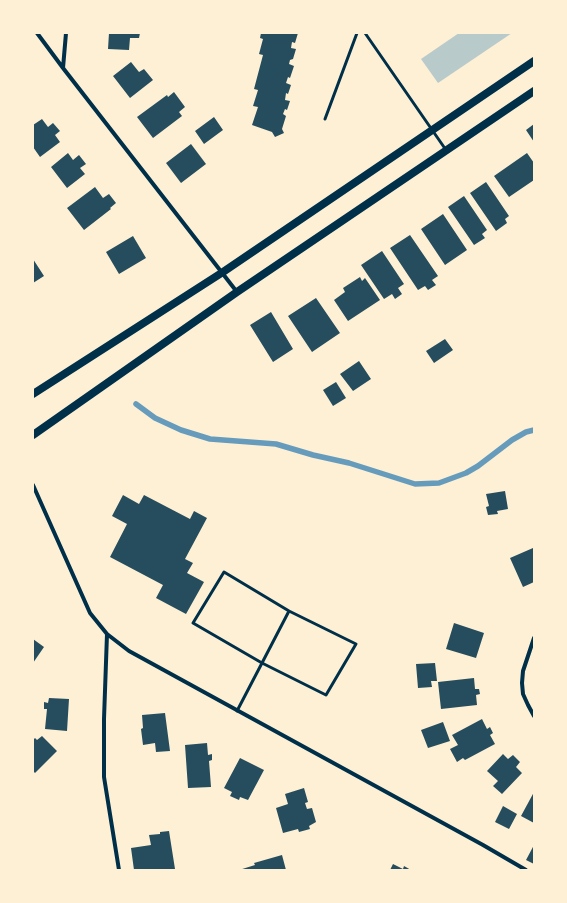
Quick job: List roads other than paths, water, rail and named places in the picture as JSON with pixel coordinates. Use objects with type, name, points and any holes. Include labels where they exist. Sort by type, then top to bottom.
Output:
[{"type":"main road","points":[[33,394],[223,272],[534,61]]},
{"type":"main road","points":[[33,435],[237,292],[534,91]]},
{"type":"street","points":[[37,33],[237,292]]},
{"type":"street","points":[[63,68],[66,33]]},
{"type":"street","points":[[33,485],[90,613],[107,634],[129,652],[483,845],[526,870]]},
{"type":"street","points":[[107,634],[104,719],[104,777],[119,870]]},
{"type":"street","points":[[534,638],[527,656],[523,671],[522,683],[524,694],[534,716]]},
{"type":"lane","points":[[325,119],[357,33]]},
{"type":"lane","points":[[365,33],[446,150]]},
{"type":"lane","points":[[224,572],[289,611],[356,644],[326,695],[262,663],[194,623],[224,572]]},
{"type":"lane","points":[[237,711],[289,611]]},
{"type":"waterway","points":[[136,404],[155,418],[181,430],[210,439],[276,444],[313,455],[349,463],[415,484],[439,483],[466,473],[478,466],[512,440],[526,432],[534,430]]}]
